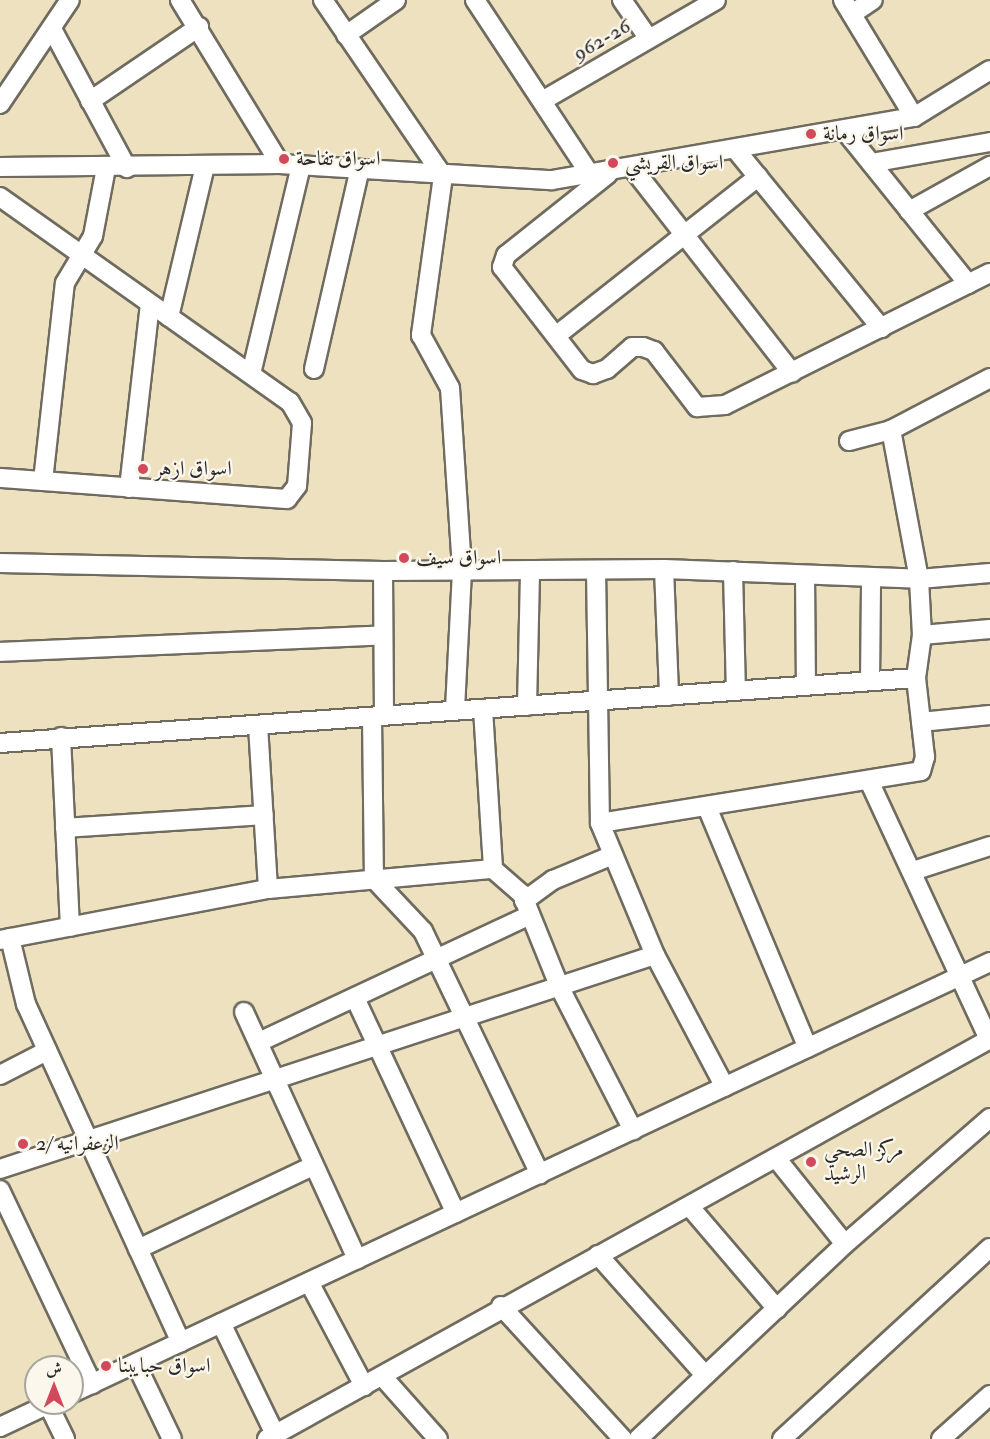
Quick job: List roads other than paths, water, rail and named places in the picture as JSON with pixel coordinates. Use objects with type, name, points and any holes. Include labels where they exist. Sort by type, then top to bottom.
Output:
[{"type":"street","points":[[0,104],[8,76],[52,29],[70,0]]},
{"type":"street","points":[[180,0],[199,27],[280,164]]},
{"type":"street","points":[[323,0],[443,176],[421,335],[450,388],[462,572],[455,711]]},
{"type":"street","points":[[346,35],[396,0]]},
{"type":"street","points":[[475,0],[591,176]]},
{"type":"street","points":[[622,0],[649,39]]},
{"type":"street","name":"962-26","points":[[543,101],[716,0]]},
{"type":"street","points":[[873,0],[848,7],[914,117]]},
{"type":"street","points":[[90,101],[199,27]]},
{"type":"street","points":[[52,29],[127,168]]},
{"type":"street","points":[[0,167],[127,168],[280,164],[359,172],[552,180],[634,170],[846,132],[914,117],[990,70]]},
{"type":"street","points":[[846,132],[968,284]]},
{"type":"street","points":[[871,163],[990,142]]},
{"type":"street","points":[[736,150],[880,328]]},
{"type":"street","points":[[169,317],[205,166]]},
{"type":"street","points":[[251,374],[301,166]]},
{"type":"street","points":[[909,211],[990,166]]},
{"type":"street","points":[[43,481],[65,283],[93,236],[106,168]]},
{"type":"street","points":[[634,170],[792,373]]},
{"type":"street","points":[[314,369],[359,172]]},
{"type":"street","points":[[610,173],[500,261],[582,370],[593,374],[632,347],[654,351],[698,407],[710,409],[792,373],[990,273]]},
{"type":"street","points":[[557,335],[682,232],[758,177]]},
{"type":"street","points":[[0,197],[251,374],[300,416],[292,496],[129,488],[0,478]]},
{"type":"street","points":[[129,488],[150,304]]},
{"type":"street","points":[[849,441],[891,430],[990,378]]},
{"type":"street","points":[[600,824],[870,783],[921,771],[925,757],[916,678],[922,635],[919,579],[891,430]]},
{"type":"street","points":[[0,563],[462,572],[664,569],[919,579],[990,573]]},
{"type":"street","points":[[664,569],[669,696]]},
{"type":"street","points":[[596,570],[600,824],[655,955],[725,1087]]},
{"type":"street","points":[[383,571],[383,635],[378,716],[374,879],[423,931],[540,1174]]},
{"type":"street","points":[[527,706],[530,571]]},
{"type":"street","points":[[733,571],[736,691]]},
{"type":"street","points":[[805,575],[806,686]]},
{"type":"street","points":[[870,681],[871,578]]},
{"type":"street","points":[[922,635],[990,629]]},
{"type":"street","points":[[0,652],[383,635]]},
{"type":"street","points":[[0,743],[916,678]]},
{"type":"street","points":[[483,709],[492,869]]},
{"type":"street","points":[[921,722],[990,715]]},
{"type":"street","points":[[258,725],[268,889]]},
{"type":"street","points":[[61,737],[70,927]]},
{"type":"street","points":[[221,1323],[271,1437],[382,1376],[501,1306],[690,1207],[990,1039],[958,976],[913,872],[870,783]]},
{"type":"street","points":[[707,807],[808,1048]]},
{"type":"street","points":[[65,828],[264,815]]},
{"type":"street","points":[[913,872],[990,846]]},
{"type":"street","points":[[259,1042],[439,962],[527,908],[553,880],[613,855]]},
{"type":"street","points":[[181,1342],[26,1004],[5,939],[268,889],[492,869],[510,880],[527,908],[560,988],[633,1130]]},
{"type":"street","points":[[0,1169],[465,1021],[655,955]]},
{"type":"street","points":[[84,1388],[990,962]]},
{"type":"street","points":[[356,1000],[456,1213]]},
{"type":"street","points":[[244,1012],[357,1259]]},
{"type":"street","points":[[0,1075],[47,1051]]},
{"type":"street","points":[[638,1439],[845,1244],[990,1118]]},
{"type":"street","points":[[776,1158],[845,1244]]},
{"type":"street","points":[[138,1249],[313,1166]]},
{"type":"street","points":[[0,1190],[92,1384]]},
{"type":"street","points":[[690,1207],[777,1309]]},
{"type":"street","points":[[782,1439],[990,1248]]},
{"type":"street","points":[[598,1255],[705,1375]]},
{"type":"street","points":[[309,1282],[364,1386]]},
{"type":"street","points":[[501,1306],[623,1439]]},
{"type":"street","points":[[136,1364],[172,1439]]},
{"type":"street","points":[[382,1376],[438,1439]]},
{"type":"street","points":[[940,1439],[990,1395]]},
{"type":"street","points":[[0,1427],[26,1415]]},
{"type":"street","points":[[54,1415],[64,1439]]},
{"type":"place","name":"اسواق رمانة","points":[[811,134]]},
{"type":"place","name":"اسواق تفاحة","points":[[284,159]]},
{"type":"place","name":"اسواق القريشي","points":[[613,163]]},
{"type":"place","name":"اسواق ازهر","points":[[143,469]]},
{"type":"place","name":"اسواق سيف","points":[[404,558]]},
{"type":"place","name":"الزعفرانيه /2","points":[[23,1144]]},
{"type":"place","name":"مركز الصحي الرشيد","points":[[811,1162]]},
{"type":"place","name":"اسواق حبايبنا","points":[[106,1366]]}]
